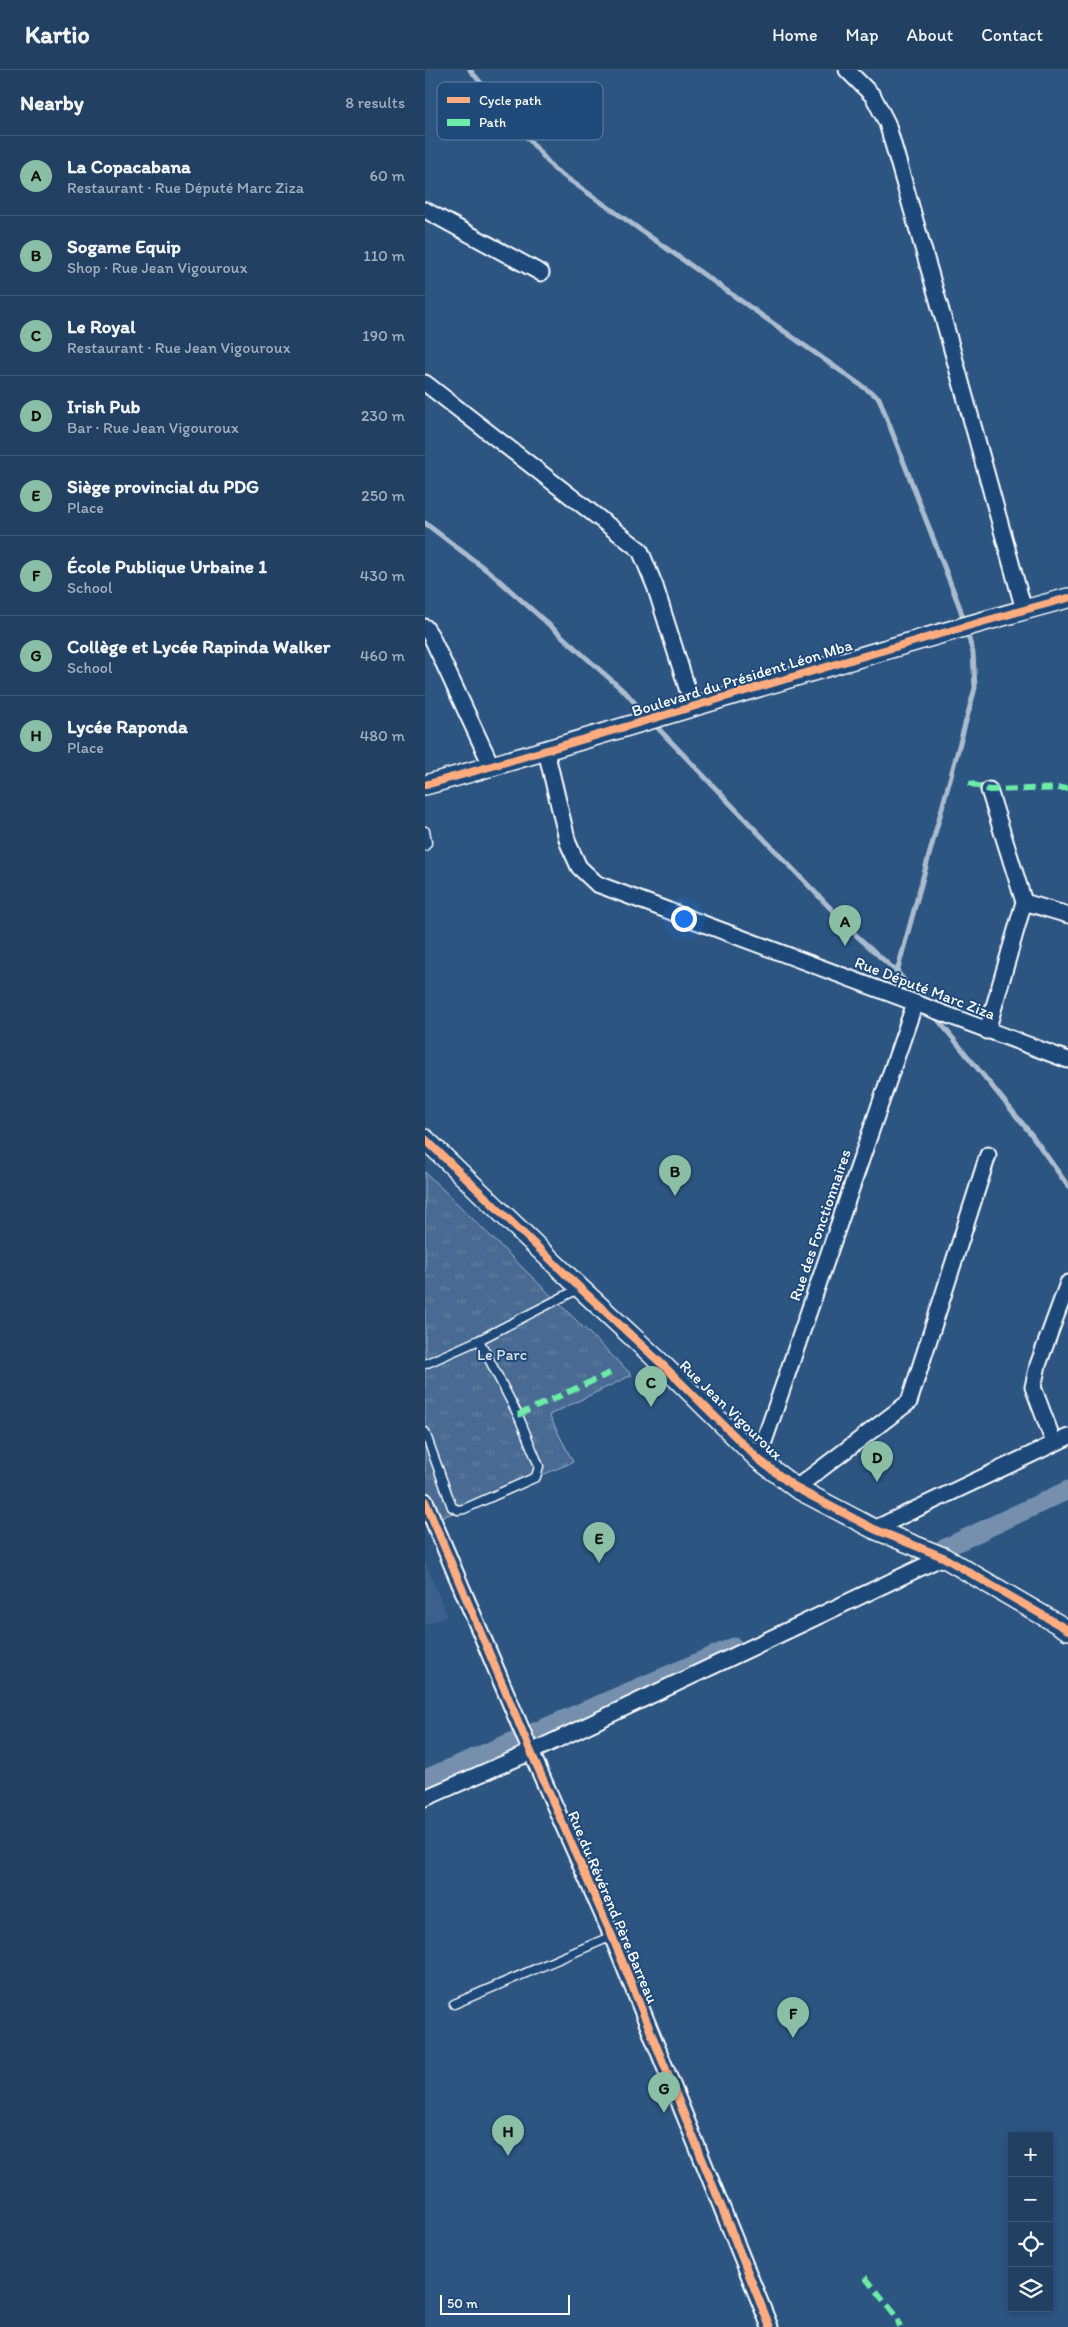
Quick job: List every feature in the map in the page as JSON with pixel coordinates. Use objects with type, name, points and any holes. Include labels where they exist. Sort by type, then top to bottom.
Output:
[{"type":"street","points":[[847,70],[873,96],[887,123],[946,326],[1024,610]]},
{"type":"street","points":[[425,210],[541,273]]},
{"type":"street","points":[[425,383],[640,550],[655,586],[693,707]]},
{"type":"street","name":"Boulevard du Président Léon Mba","points":[[425,785],[631,726],[952,629],[1068,598]]},
{"type":"street","points":[[425,627],[431,636],[492,767]]},
{"type":"street","name":"Rue Député Marc Ziza","points":[[546,751],[568,843],[579,867],[597,884],[1068,1060]]},
{"type":"street","points":[[987,1031],[1024,902],[989,790]]},
{"type":"street","points":[[1024,902],[1068,915]]},
{"type":"street","name":"Rue des Fonctionnaires","points":[[758,1459],[918,1004]]},
{"type":"street","name":"Rue Jean Vigouroux","points":[[425,1138],[580,1288],[665,1367],[758,1459],[796,1488],[874,1529],[905,1540],[943,1558],[1068,1630]]},
{"type":"street","points":[[796,1488],[909,1402],[988,1155]]},
{"type":"street","points":[[874,1529],[1061,1440],[1033,1388],[1038,1365],[1068,1283]]},
{"type":"street","name":"Rue du Révérend Père Barreau","points":[[425,1501],[612,1936],[770,2327]]},
{"type":"street","points":[[425,1798],[943,1558]]},
{"type":"lane","points":[[425,831],[427,843],[425,846]]},
{"type":"lane","points":[[425,1364],[479,1340],[580,1288]]},
{"type":"lane","points":[[425,1432],[452,1507],[455,1509],[464,1510],[536,1477],[539,1466],[518,1416],[479,1340]]},
{"type":"lane","points":[[453,2004],[612,1936]]},
{"type":"shaded area","points":[[425,1561],[447,1616],[425,1625]]},
{"type":"green space","name":"Le Parc","points":[[425,1172],[632,1375],[549,1415],[573,1462],[434,1521],[425,1498]]},
{"type":"waterway","points":[[470,70],[480,82]]},
{"type":"waterway","points":[[529,140],[554,169],[879,398],[960,608],[973,653],[975,688],[897,972],[922,1001]]},
{"type":"waterway","points":[[425,523],[493,575],[627,694],[647,717]]},
{"type":"waterway","points":[[653,723],[857,936],[897,972]]},
{"type":"waterway","points":[[934,1015],[1031,1134],[1068,1186]]},
{"type":"waterway","points":[[922,1559],[1068,1490]]},
{"type":"waterway","points":[[425,1779],[734,1647]]},
{"type":"marked path","points":[[969,783],[989,790],[1068,788]]},
{"type":"marked path","points":[[518,1415],[610,1373]]},
{"type":"marked path","points":[[865,2277],[897,2317],[900,2327]]},
{"type":"cycle path","points":[[425,785],[907,643],[1068,598]]},
{"type":"cycle path","points":[[425,1139],[665,1367],[758,1459],[796,1488],[874,1529],[943,1557],[1068,1630]]},
{"type":"cycle path","points":[[425,1501],[531,1752],[612,1936],[770,2327]]},
{"type":"place","name":"La Copacabana","points":[[845,946]]},
{"type":"place","name":"Sogame Equip","points":[[675,1196]]},
{"type":"place","name":"Le Royal","points":[[651,1407]]},
{"type":"place","name":"Irish Pub","points":[[877,1482]]},
{"type":"place","name":"Siège provincial du PDG","points":[[599,1563]]},
{"type":"place","name":"École Publique Urbaine 1","points":[[793,2038]]},
{"type":"place","name":"Collège et Lycée Rapinda Walker","points":[[664,2113]]},
{"type":"place","name":"Lycée Raponda","points":[[508,2156]]}]
